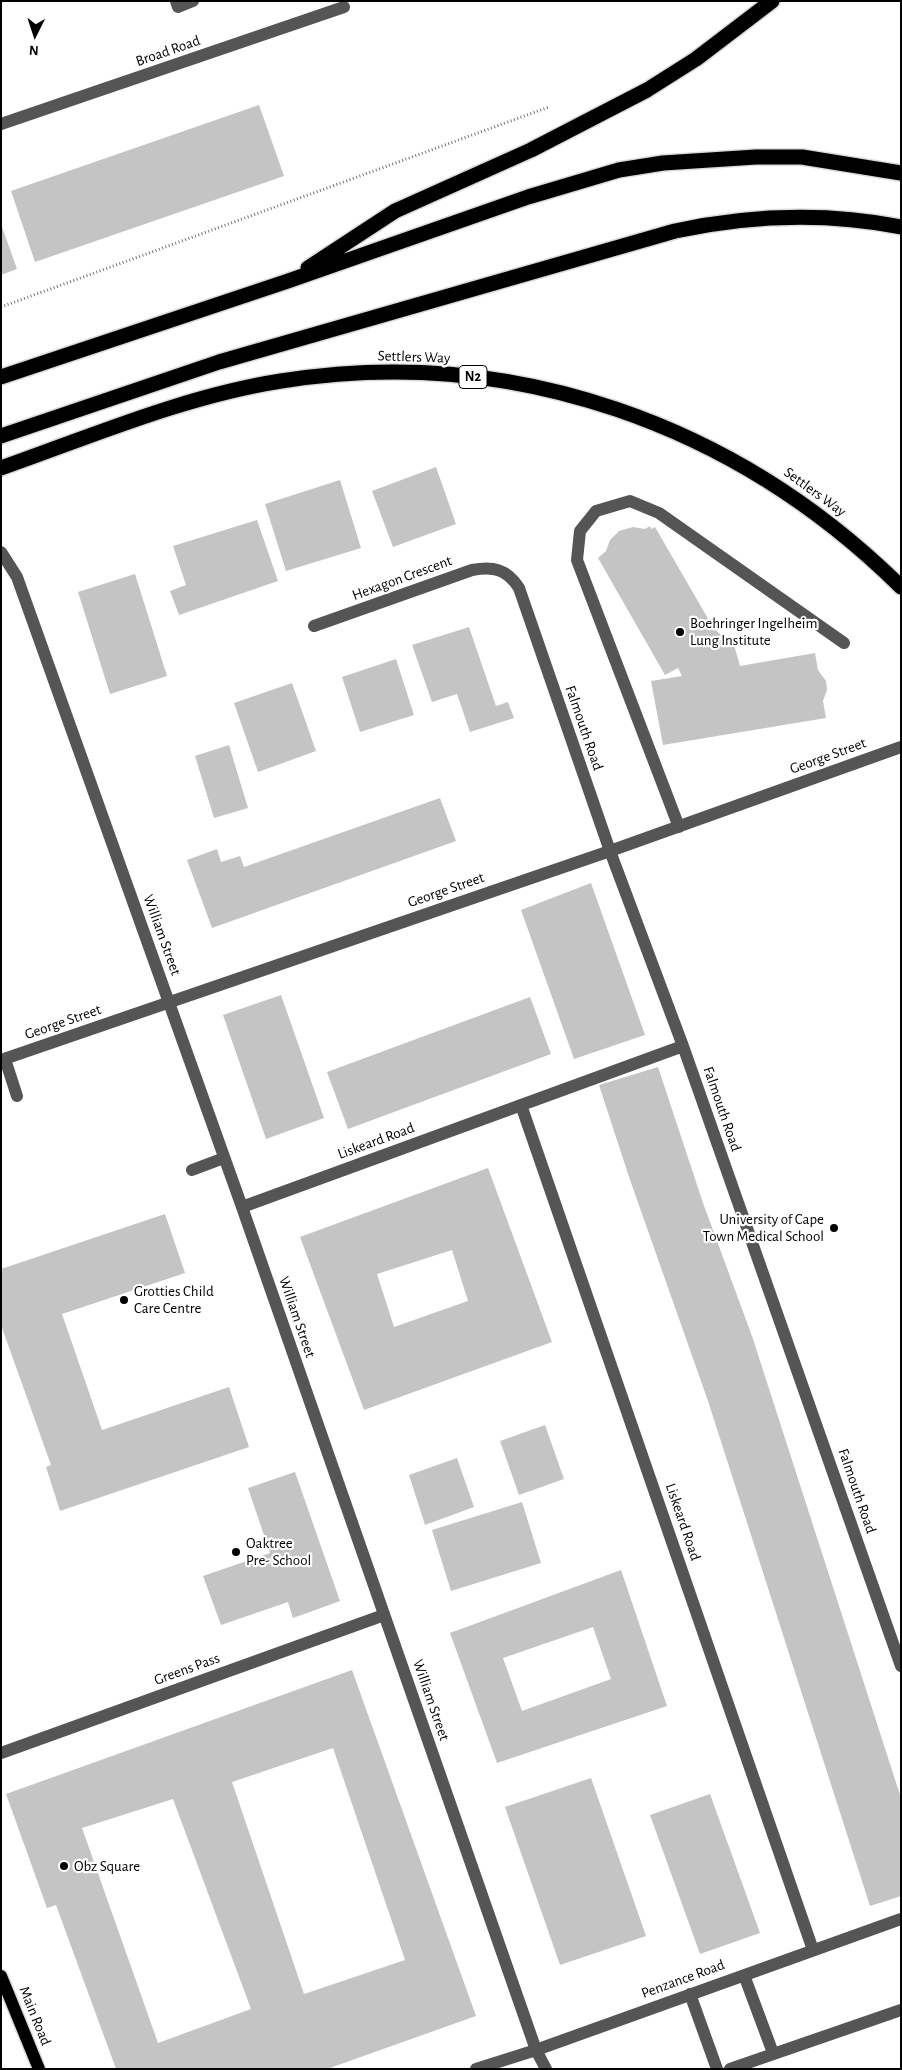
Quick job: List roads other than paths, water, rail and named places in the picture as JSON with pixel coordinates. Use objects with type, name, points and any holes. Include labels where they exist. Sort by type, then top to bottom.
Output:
[{"type":"highway","points":[[288,281],[395,211],[531,150],[647,90],[696,59],[772,1]]},
{"type":"highway","points":[[1,376],[288,281],[528,197],[618,170],[662,162],[756,157],[810,158],[901,173]]},
{"type":"highway","points":[[1,436],[219,362],[674,231],[717,222],[810,216],[864,220],[901,227]]},
{"type":"highway","name":"Settlers Way","points":[[1,468],[183,405],[239,389],[281,381],[376,373],[478,378],[530,386],[609,405],[700,442],[745,466],[795,497],[866,553],[901,586]]},
{"type":"main road","name":"Main Road","points":[[1,1976],[38,2069]]},
{"type":"street","points":[[176,1],[178,7],[193,1]]},
{"type":"street","name":"Broad Road","points":[[1,124],[344,8]]},
{"type":"street","points":[[679,826],[577,560],[580,532],[596,511],[630,501],[659,513],[844,643]]},
{"type":"street","name":"William Street","points":[[1,552],[17,577],[242,1207],[536,2050],[546,2069]]},
{"type":"street","name":"Hexagon Crescent","points":[[314,626],[472,570],[486,567],[501,570]]},
{"type":"street","name":"Falmouth Road","points":[[501,570],[513,578],[519,588],[610,851],[683,1046],[901,1666]]},
{"type":"street","name":"George Street","points":[[3,1060],[610,851],[901,748]]},
{"type":"street","name":"Liskeard Road","points":[[242,1207],[683,1046]]},
{"type":"street","points":[[3,1060],[17,1096]]},
{"type":"street","name":"Liskeard Road","points":[[522,1105],[813,1950]]},
{"type":"street","points":[[192,1170],[224,1158]]},
{"type":"street","name":"Greens Pass","points":[[1,1753],[384,1614]]},
{"type":"street","name":"Penzance Road","points":[[476,2069],[536,2050],[901,1919]]},
{"type":"street","points":[[744,1975],[773,2053]]},
{"type":"street","points":[[690,1994],[717,2069]]},
{"type":"street","points":[[730,2069],[901,2010]]},
{"type":"place","name":"Boehringer Ingelheim Lung Institute","points":[[680,632]]},
{"type":"place","name":"University of Cape Town Medical School","points":[[834,1228]]},
{"type":"place","name":"Grotties Child Care Centre","points":[[124,1300]]},
{"type":"place","name":"Oaktree Pre- School","points":[[236,1552]]},
{"type":"place","name":"Obz Square","points":[[64,1866]]}]
